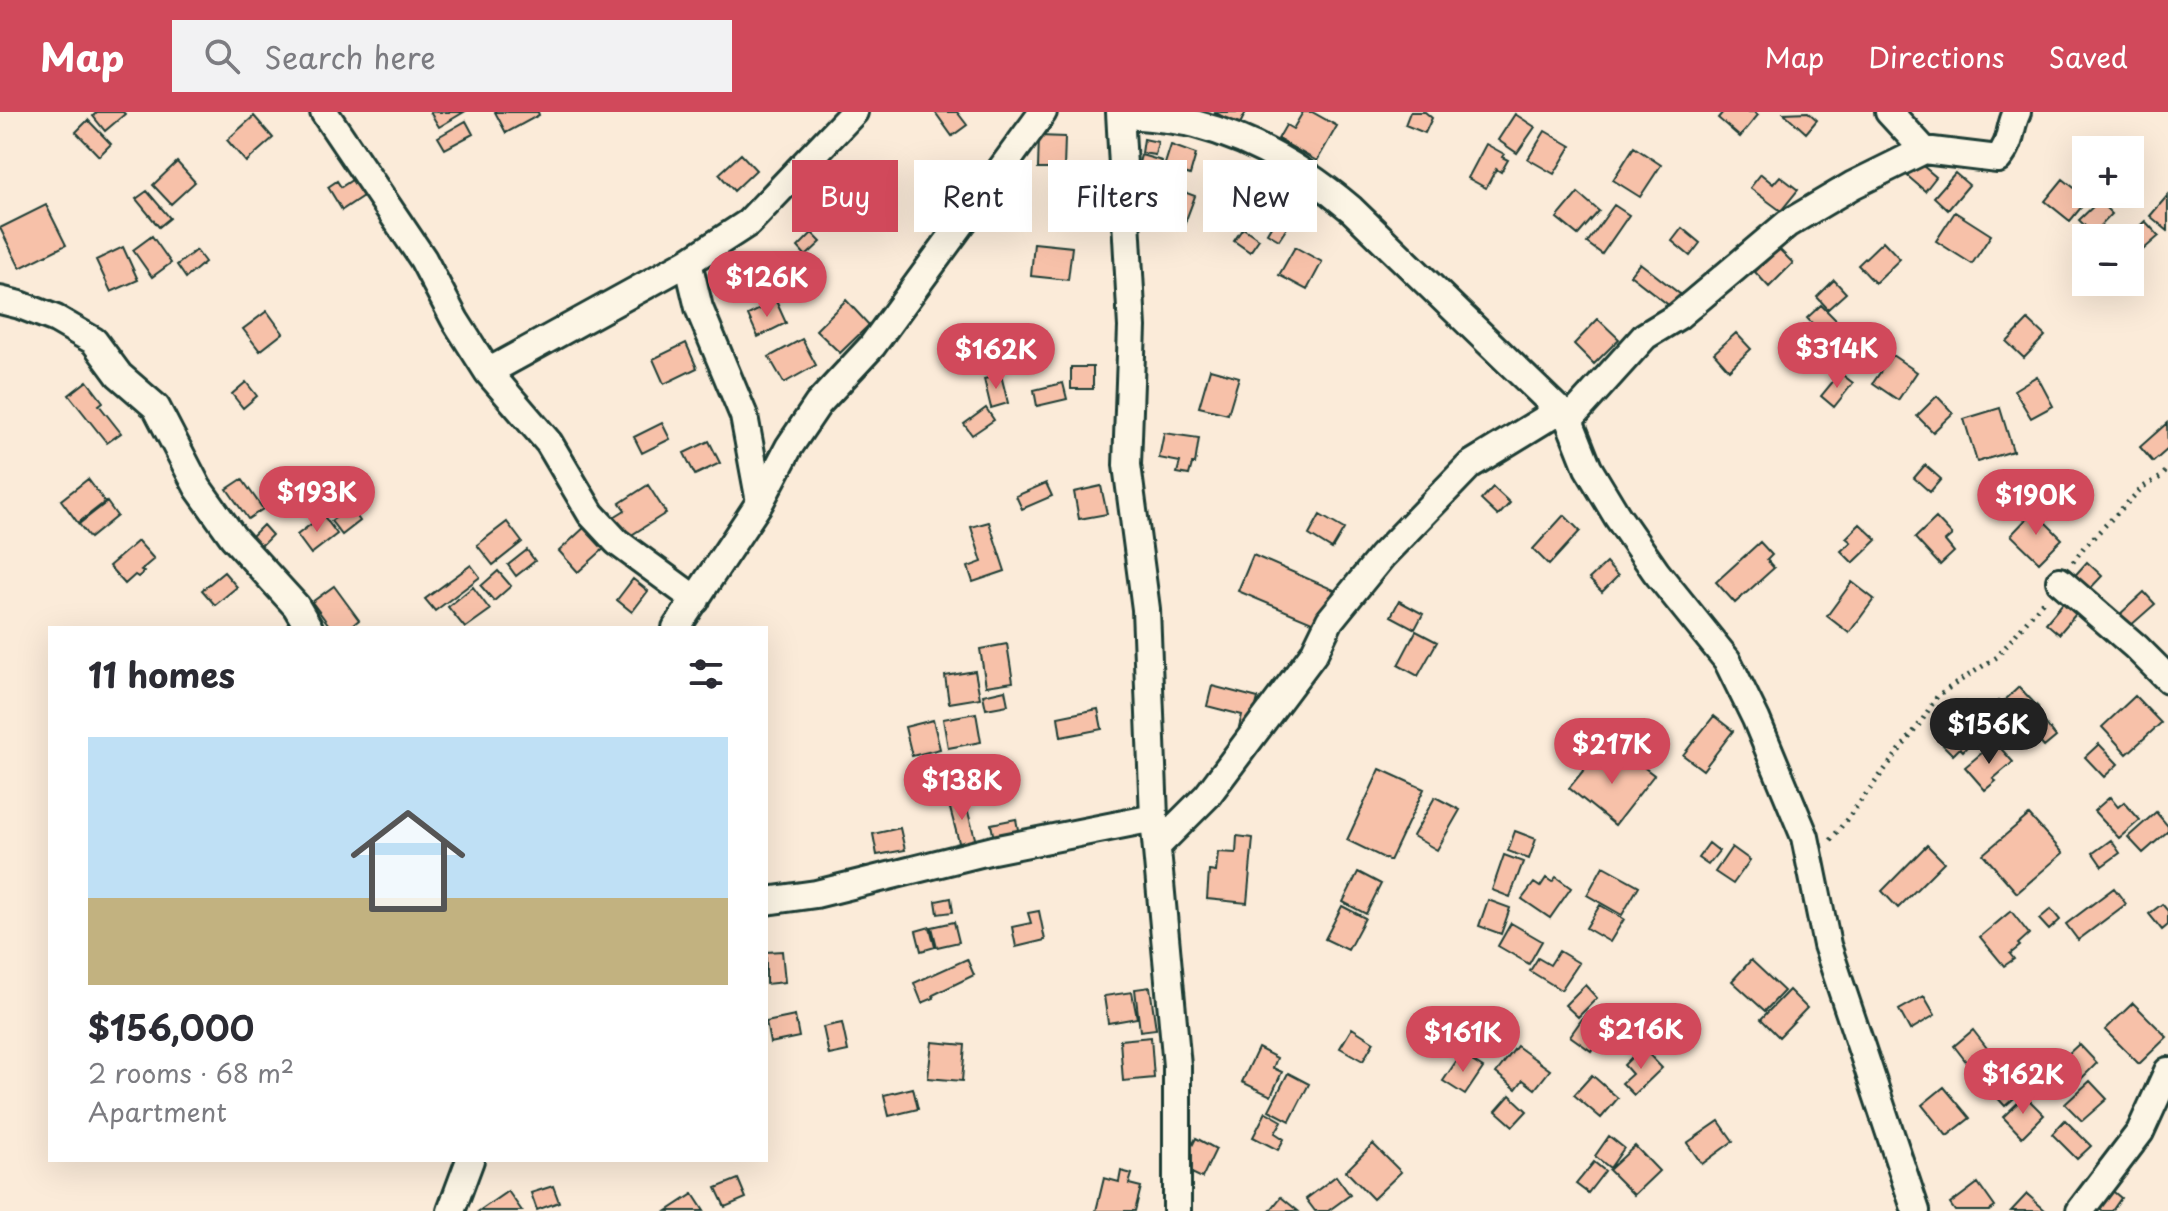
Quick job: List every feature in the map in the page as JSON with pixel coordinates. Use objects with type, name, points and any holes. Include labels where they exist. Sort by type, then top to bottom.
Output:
[{"type":"street","points":[[324,112],[423,259],[455,320],[488,372],[549,443],[591,514],[617,542],[696,600]]},
{"type":"street","points":[[488,372],[688,262],[748,223],[854,112]]},
{"type":"street","points":[[677,626],[760,502],[789,447],[818,404],[872,346],[1043,112]]},
{"type":"street","points":[[1889,112],[1924,150]]},
{"type":"street","points":[[1158,845],[1207,796],[1314,653],[1330,620],[1382,556],[1470,465],[1565,415],[1645,336],[1678,316],[1787,224],[1853,185],[1924,150],[1998,159],[2010,145],[2011,127],[2017,112]]},
{"type":"street","points":[[1177,1211],[1177,1066],[1154,818],[1146,609],[1127,465],[1132,327],[1121,113],[1193,123],[1292,163],[1351,209],[1565,415],[1588,468],[1617,516],[1656,572],[1727,660],[1756,719],[1805,837],[1827,945],[1916,1211]]},
{"type":"street","points":[[688,262],[699,308],[744,416],[760,502]]},
{"type":"street","points":[[0,300],[56,319],[94,341],[119,375],[156,407],[198,488],[233,537],[296,606],[308,626]]},
{"type":"street","points":[[2060,581],[2168,679]]},
{"type":"street","points":[[768,901],[816,894],[993,850],[1154,818]]},
{"type":"street","points":[[2080,1211],[2140,1132],[2165,1083]]},
{"type":"street","points":[[451,1211],[469,1162]]},
{"type":"path","points":[[1814,877],[1826,846],[1921,722],[1938,695],[1997,657],[2084,547],[2143,487],[2161,477],[2168,469]]},
{"type":"building","points":[[97,112],[125,114],[105,131],[93,116]]},
{"type":"building","points":[[430,112],[464,112],[439,127]]},
{"type":"building","points":[[495,112],[538,112],[539,115],[506,133]]},
{"type":"building","points":[[935,112],[957,112],[967,125],[952,136]]},
{"type":"building","points":[[1214,112],[1246,112],[1235,134],[1225,128],[1229,120]]},
{"type":"building","points":[[1303,112],[1312,112],[1337,126],[1317,161],[1278,139],[1286,125],[1293,129]]},
{"type":"building","points":[[1410,112],[1425,112],[1432,118],[1425,133],[1405,125]]},
{"type":"building","points":[[1723,112],[1754,112],[1758,115],[1740,137],[1718,118]]},
{"type":"building","points":[[1808,112],[1817,120],[1806,133],[1784,113]]},
{"type":"building","points":[[1515,114],[1535,127],[1517,153],[1498,140]]},
{"type":"building","points":[[254,116],[273,138],[246,162],[227,140]]},
{"type":"building","points":[[88,120],[111,144],[99,156],[76,132]]},
{"type":"building","points":[[466,121],[473,134],[445,149],[438,137]]},
{"type":"building","points":[[1545,131],[1571,146],[1554,174],[1528,159]]},
{"type":"building","points":[[1039,136],[1065,137],[1064,160],[1048,160],[1048,169],[1038,169]]},
{"type":"building","points":[[1144,139],[1158,142],[1155,155],[1142,153]]},
{"type":"building","points":[[1486,144],[1504,154],[1502,157],[1508,160],[1501,172],[1496,169],[1486,188],[1468,178]]},
{"type":"building","points":[[1171,145],[1196,154],[1190,175],[1187,174],[1187,160],[1166,160]]},
{"type":"building","points":[[1634,147],[1661,165],[1640,197],[1613,180]]},
{"type":"building","points":[[741,154],[756,170],[734,191],[719,174]]},
{"type":"building","points":[[1141,155],[1158,160],[1140,160]]},
{"type":"building","points":[[1916,160],[1936,177],[1925,191],[1904,173]]},
{"type":"building","points":[[177,162],[195,182],[171,204],[153,185]]},
{"type":"building","points":[[1955,173],[1969,185],[1948,210],[1934,197]]},
{"type":"building","points":[[1761,174],[1773,184],[1780,176],[1798,190],[1781,211],[1750,188]]},
{"type":"building","points":[[358,176],[369,192],[342,210],[328,187],[337,181],[341,187]]},
{"type":"building","points":[[2063,179],[2072,186],[2072,208],[2081,208],[2070,221],[2045,201]]},
{"type":"building","points":[[147,191],[170,218],[159,227],[136,199]]},
{"type":"building","points":[[1187,193],[1195,196],[1187,217]]},
{"type":"building","points":[[1578,193],[1599,211],[1578,235],[1557,218]]},
{"type":"building","points":[[2168,195],[2168,231],[2150,216]]},
{"type":"building","points":[[46,205],[66,245],[20,268],[0,228]]},
{"type":"building","points":[[1614,205],[1629,215],[1602,254],[1587,243]]},
{"type":"building","points":[[2092,208],[2106,208],[2112,214],[2102,224],[2083,224],[2079,220]]},
{"type":"building","points":[[1955,212],[1991,235],[1972,264],[1936,241]]},
{"type":"building","points":[[2145,221],[2159,236],[2144,249],[2144,224]]},
{"type":"building","points":[[1682,228],[1700,243],[1690,256],[1672,241]]},
{"type":"building","points":[[1240,232],[1249,232],[1259,239],[1250,252],[1234,241]]},
{"type":"building","points":[[1268,232],[1284,232],[1279,240]]},
{"type":"building","points":[[812,233],[821,242],[806,256],[798,247]]},
{"type":"building","points":[[152,236],[171,263],[152,277],[133,250]]},
{"type":"building","points":[[1883,241],[1900,259],[1875,283],[1858,265]]},
{"type":"building","points":[[1034,243],[1072,247],[1068,280],[1031,276]]},
{"type":"building","points":[[123,247],[138,280],[111,292],[96,260]]},
{"type":"building","points":[[1295,247],[1322,262],[1307,290],[1279,275]]},
{"type":"building","points":[[1779,249],[1793,263],[1769,287],[1755,272]]},
{"type":"building","points":[[196,250],[205,262],[186,278],[177,265]]},
{"type":"building","points":[[1640,263],[1685,298],[1675,310],[1630,275]]},
{"type":"building","points":[[1834,280],[1846,293],[1828,309],[1817,297]]},
{"type":"building","points":[[846,300],[869,325],[840,353],[816,330]]},
{"type":"building","points":[[776,301],[786,323],[758,337],[748,315]]},
{"type":"building","points":[[1821,305],[1840,324],[1826,338],[1807,318]]},
{"type":"building","points":[[267,311],[283,333],[260,351],[243,329]]},
{"type":"building","points":[[1598,319],[1619,339],[1594,364],[1574,344]]},
{"type":"building","points":[[2028,320],[2045,336],[2024,358],[2007,342]]},
{"type":"building","points":[[1736,333],[1751,349],[1729,370],[1714,353]]},
{"type":"building","points":[[802,339],[816,365],[784,383],[769,357]]},
{"type":"building","points":[[686,343],[697,368],[664,384],[653,359]]},
{"type":"building","points":[[1892,355],[1917,372],[1898,400],[1873,383]]},
{"type":"building","points":[[1071,367],[1093,367],[1093,389],[1071,389]]},
{"type":"building","points":[[1210,369],[1239,377],[1228,414],[1199,407]]},
{"type":"building","points":[[1840,373],[1853,383],[1834,407],[1821,396]]},
{"type":"building","points":[[1001,375],[1008,403],[991,408],[984,379]]},
{"type":"building","points":[[2037,376],[2053,406],[2031,418],[2014,390]]},
{"type":"building","points":[[87,381],[103,402],[99,405],[121,433],[107,443],[69,395]]},
{"type":"building","points":[[246,382],[257,396],[243,408],[232,394]]},
{"type":"building","points":[[1063,383],[1067,399],[1037,406],[1034,390]]},
{"type":"building","points":[[1937,396],[1953,413],[1933,432],[1917,416]]},
{"type":"building","points":[[986,408],[994,420],[972,435],[964,424]]},
{"type":"building","points":[[2000,408],[2013,451],[1977,462],[1964,419]]},
{"type":"building","points":[[662,423],[670,439],[642,453],[634,437]]},
{"type":"building","points":[[2167,423],[2168,449],[2153,462],[2140,447]]},
{"type":"building","points":[[1164,433],[1199,438],[1195,464],[1192,464],[1189,475],[1177,473],[1180,462],[1159,458]]},
{"type":"building","points":[[709,441],[720,463],[695,475],[684,453]]},
{"type":"building","points":[[1925,465],[1941,479],[1930,492],[1914,478]]},
{"type":"building","points":[[88,479],[105,502],[78,523],[61,500]]},
{"type":"building","points":[[242,479],[263,509],[248,519],[227,489]]},
{"type":"building","points":[[1046,483],[1052,496],[1022,509],[1016,496]]},
{"type":"building","points":[[648,485],[666,513],[622,541],[609,520],[625,510],[620,503]]},
{"type":"building","points":[[1101,486],[1107,514],[1079,519],[1074,492]]},
{"type":"building","points":[[1493,487],[1510,503],[1498,516],[1481,500]]},
{"type":"building","points":[[107,502],[117,516],[90,538],[79,524]]},
{"type":"building","points":[[350,507],[360,521],[342,535],[331,521]]},
{"type":"building","points":[[2034,511],[2062,539],[2039,562],[2011,535]]},
{"type":"building","points":[[323,515],[337,534],[311,554],[297,535]]},
{"type":"building","points":[[1320,515],[1344,529],[1332,549],[1309,535]]},
{"type":"building","points":[[1564,515],[1580,531],[1549,565],[1533,549]]},
{"type":"building","points":[[1936,518],[1952,535],[1945,541],[1954,552],[1940,565],[1915,538]]},
{"type":"building","points":[[507,522],[522,542],[493,565],[477,545]]},
{"type":"building","points":[[989,522],[1005,571],[973,582],[968,567],[982,562],[971,527]]},
{"type":"building","points":[[1860,524],[1877,540],[1853,563],[1841,551],[1851,542],[1846,538]]},
{"type":"building","points":[[263,525],[272,535],[258,549],[249,539]]},
{"type":"building","points":[[587,525],[606,547],[578,572],[559,551]]},
{"type":"building","points":[[138,541],[154,559],[141,570],[144,572],[125,584],[109,566]]},
{"type":"building","points":[[1760,542],[1772,555],[1767,560],[1774,568],[1735,603],[1716,582]]},
{"type":"building","points":[[527,550],[535,561],[516,576],[508,565]]},
{"type":"building","points":[[1253,555],[1334,590],[1319,625],[1238,591]]},
{"type":"building","points":[[2087,562],[2102,576],[2085,594],[2071,580]]},
{"type":"building","points":[[1606,563],[1618,576],[1602,592],[1589,579]]},
{"type":"building","points":[[471,565],[480,577],[435,611],[425,599]]},
{"type":"building","points":[[498,571],[511,586],[494,601],[481,586]]},
{"type":"building","points":[[224,572],[237,587],[215,605],[202,590]]},
{"type":"building","points":[[633,579],[648,591],[632,612],[617,600]]},
{"type":"building","points":[[1852,582],[1874,599],[1849,633],[1827,616]]},
{"type":"building","points":[[334,586],[359,620],[352,626],[330,626],[312,602]]},
{"type":"building","points":[[473,587],[490,610],[463,626],[448,607]]},
{"type":"building","points":[[2144,592],[2155,604],[2129,627],[2118,616]]},
{"type":"building","points":[[2068,597],[2081,608],[2059,634],[2046,623]]},
{"type":"building","points":[[1399,601],[1423,614],[1415,629],[1391,616]]},
{"type":"building","points":[[1416,631],[1437,642],[1418,676],[1398,665]]},
{"type":"building","points":[[1007,644],[1013,682],[986,686],[980,649]]},
{"type":"building","points":[[975,671],[980,698],[949,703],[945,676]]},
{"type":"building","points":[[1212,686],[1258,698],[1250,730],[1239,727],[1242,715],[1207,706]]},
{"type":"building","points":[[2019,687],[2038,707],[2024,721],[2005,700]]},
{"type":"building","points":[[1005,690],[1008,705],[986,709],[983,695]]},
{"type":"building","points":[[2135,696],[2161,723],[2127,754],[2102,727]]},
{"type":"building","points":[[1998,701],[2017,720],[2003,734],[1984,715]]},
{"type":"building","points":[[1965,702],[1987,725],[1963,751],[1960,748],[1953,755],[1943,745],[1950,738],[1939,726]]},
{"type":"building","points":[[1098,709],[1102,729],[1061,737],[1058,717]]},
{"type":"building","points":[[976,713],[981,742],[948,748],[943,719]]},
{"type":"building","points":[[1714,716],[1733,731],[1703,770],[1683,755]]},
{"type":"building","points":[[2042,719],[2056,737],[2044,747],[2029,729]]},
{"type":"building","points":[[933,720],[940,749],[912,756],[905,727]]},
{"type":"building","points":[[1995,742],[2013,762],[1985,790],[1965,767]]},
{"type":"building","points":[[2099,744],[2118,764],[2104,777],[2085,757]]},
{"type":"building","points":[[1621,750],[1654,775],[1615,825],[1569,788],[1591,761],[1604,771]]},
{"type":"building","points":[[1380,769],[1424,789],[1390,861],[1347,840]]},
{"type":"building","points":[[964,797],[976,842],[960,846],[948,801]]},
{"type":"building","points":[[1435,797],[1460,810],[1437,850],[1413,836]]},
{"type":"building","points":[[2110,797],[2118,807],[2124,802],[2140,820],[2119,838],[2094,811]]},
{"type":"building","points":[[2156,812],[2168,826],[2168,831],[2143,853],[2128,837]]},
{"type":"building","points":[[2029,815],[2063,853],[2017,893],[1983,854]]},
{"type":"building","points":[[1016,819],[1019,835],[994,839],[991,824]]},
{"type":"building","points":[[900,828],[905,850],[877,855],[873,834]]},
{"type":"building","points":[[1515,831],[1536,839],[1529,859],[1508,851]]},
{"type":"building","points":[[1237,836],[1253,838],[1247,903],[1207,899],[1209,871],[1216,872],[1218,852],[1236,853]]},
{"type":"building","points":[[2111,840],[2120,853],[2102,866],[2093,853]]},
{"type":"building","points":[[1709,843],[1719,851],[1708,865],[1698,858]]},
{"type":"building","points":[[1927,845],[1944,862],[1898,908],[1882,891]]},
{"type":"building","points":[[1732,847],[1750,860],[1733,884],[1715,872]]},
{"type":"building","points":[[1504,855],[1523,862],[1510,897],[1492,890]]},
{"type":"building","points":[[1603,866],[1639,886],[1622,915],[1587,895]]},
{"type":"building","points":[[1358,872],[1381,884],[1366,914],[1343,902]]},
{"type":"building","points":[[1556,877],[1571,888],[1550,918],[1522,899],[1534,883],[1540,887],[1546,878],[1552,882]]},
{"type":"building","points":[[2114,888],[2126,904],[2078,940],[2066,924]]},
{"type":"building","points":[[951,898],[953,912],[938,914],[936,901]]},
{"type":"building","points":[[1488,900],[1510,908],[1501,934],[1479,926]]},
{"type":"building","points":[[2162,904],[2168,911],[2168,925],[2162,930],[2149,914]]},
{"type":"building","points":[[1600,905],[1624,919],[1610,942],[1586,928]]},
{"type":"building","points":[[1342,906],[1365,918],[1348,950],[1325,939]]},
{"type":"building","points":[[2051,909],[2060,920],[2049,930],[2039,919]]},
{"type":"building","points":[[1039,911],[1045,940],[1016,947],[1012,927],[1031,923],[1028,913]]},
{"type":"building","points":[[2011,911],[2029,934],[2010,954],[2014,959],[2004,966],[1980,937]]},
{"type":"building","points":[[954,922],[959,942],[937,947],[932,927]]},
{"type":"building","points":[[1511,923],[1542,941],[1529,964],[1498,946]]},
{"type":"building","points":[[930,927],[935,947],[921,951],[916,931]]},
{"type":"building","points":[[782,951],[785,982],[768,984],[768,952]]},
{"type":"building","points":[[1559,951],[1579,963],[1561,990],[1530,971],[1538,958],[1550,965]]},
{"type":"building","points":[[967,959],[974,975],[922,1003],[914,983]]},
{"type":"building","points":[[1751,960],[1784,991],[1765,1011],[1732,981]]},
{"type":"building","points":[[1585,985],[1597,998],[1578,1017],[1565,1005]]},
{"type":"building","points":[[1150,987],[1156,1029],[1140,1031],[1135,989]]},
{"type":"building","points":[[1789,990],[1807,1008],[1779,1037],[1761,1019]]},
{"type":"building","points":[[1132,992],[1137,1018],[1108,1023],[1104,996]]},
{"type":"building","points":[[1924,996],[1935,1015],[1910,1030],[1899,1010]]},
{"type":"building","points":[[2133,1003],[2167,1037],[2139,1064],[2105,1030]]},
{"type":"building","points":[[1423,1012],[1452,1026],[1444,1041],[1416,1027]]},
{"type":"building","points":[[1587,1012],[1608,1027],[1591,1051],[1570,1036]]},
{"type":"building","points":[[1647,1013],[1664,1030],[1651,1043],[1635,1025]]},
{"type":"building","points":[[795,1016],[799,1037],[770,1043],[768,1022]]},
{"type":"building","points":[[842,1023],[848,1051],[829,1055],[823,1027]]},
{"type":"building","points":[[1352,1028],[1374,1042],[1363,1061],[1340,1048]]},
{"type":"building","points":[[1973,1030],[1990,1052],[1971,1068],[1954,1046]]},
{"type":"building","points":[[1151,1037],[1154,1078],[1123,1081],[1120,1040]]},
{"type":"building","points":[[932,1042],[965,1045],[962,1081],[928,1078]]},
{"type":"building","points":[[2079,1044],[2097,1063],[2073,1087],[2054,1067]]},
{"type":"building","points":[[1517,1046],[1550,1070],[1535,1089],[1523,1080],[1516,1089],[1496,1073]]},
{"type":"building","points":[[1642,1047],[1662,1068],[1634,1095],[1622,1083],[1632,1074],[1624,1065]]},
{"type":"building","points":[[1258,1048],[1277,1058],[1273,1068],[1282,1072],[1271,1096],[1242,1082]]},
{"type":"building","points":[[1461,1054],[1483,1068],[1465,1095],[1443,1081]]},
{"type":"building","points":[[2032,1061],[2049,1078],[2036,1092],[2019,1075]]},
{"type":"building","points":[[1288,1073],[1309,1084],[1290,1121],[1269,1110]]},
{"type":"building","points":[[1592,1075],[1618,1098],[1601,1118],[1574,1095]]},
{"type":"building","points":[[2008,1081],[2019,1094],[2005,1106],[1994,1094]]},
{"type":"building","points":[[2090,1081],[2107,1099],[2082,1121],[2065,1104]]},
{"type":"building","points":[[1944,1087],[1970,1118],[1947,1136],[1922,1105]]},
{"type":"building","points":[[913,1088],[918,1109],[889,1116],[884,1095]]},
{"type":"building","points":[[1510,1095],[1527,1111],[1513,1126],[1496,1111]]},
{"type":"building","points":[[2025,1096],[2044,1115],[2022,1137],[2003,1117]]},
{"type":"building","points":[[1266,1112],[1282,1121],[1275,1133],[1284,1139],[1278,1150],[1253,1137]]},
{"type":"building","points":[[2065,1120],[2091,1146],[2077,1159],[2052,1134]]},
{"type":"building","points":[[1719,1121],[1733,1141],[1702,1164],[1687,1143]]},
{"type":"building","points":[[1609,1136],[1624,1148],[1610,1168],[1595,1156]]},
{"type":"building","points":[[1196,1138],[1216,1149],[1202,1178],[1181,1168]]},
{"type":"building","points":[[1373,1144],[1401,1172],[1373,1199],[1346,1171]]},
{"type":"building","points":[[1635,1146],[1659,1171],[1634,1195],[1609,1170]]},
{"type":"building","points":[[1594,1162],[1605,1171],[1588,1193],[1576,1184]]},
{"type":"building","points":[[1121,1171],[1132,1174],[1129,1184],[1141,1187],[1135,1211],[1096,1211],[1104,1178],[1119,1182]]},
{"type":"building","points":[[1336,1176],[1350,1195],[1328,1211],[1315,1211],[1306,1199]]},
{"type":"building","points":[[738,1179],[746,1198],[725,1207],[716,1188]]},
{"type":"building","points":[[1978,1183],[1995,1207],[1989,1211],[1955,1211],[1950,1204]]},
{"type":"building","points":[[553,1186],[559,1202],[537,1210],[531,1193]]},
{"type":"building","points":[[2109,1188],[2121,1198],[2112,1211],[2103,1211],[2096,1206]]},
{"type":"building","points":[[508,1191],[522,1211],[479,1211]]},
{"type":"building","points":[[693,1194],[704,1211],[667,1211]]},
{"type":"building","points":[[2027,1194],[2046,1211],[2011,1211]]},
{"type":"building","points":[[1281,1197],[1298,1211],[1270,1211]]}]
